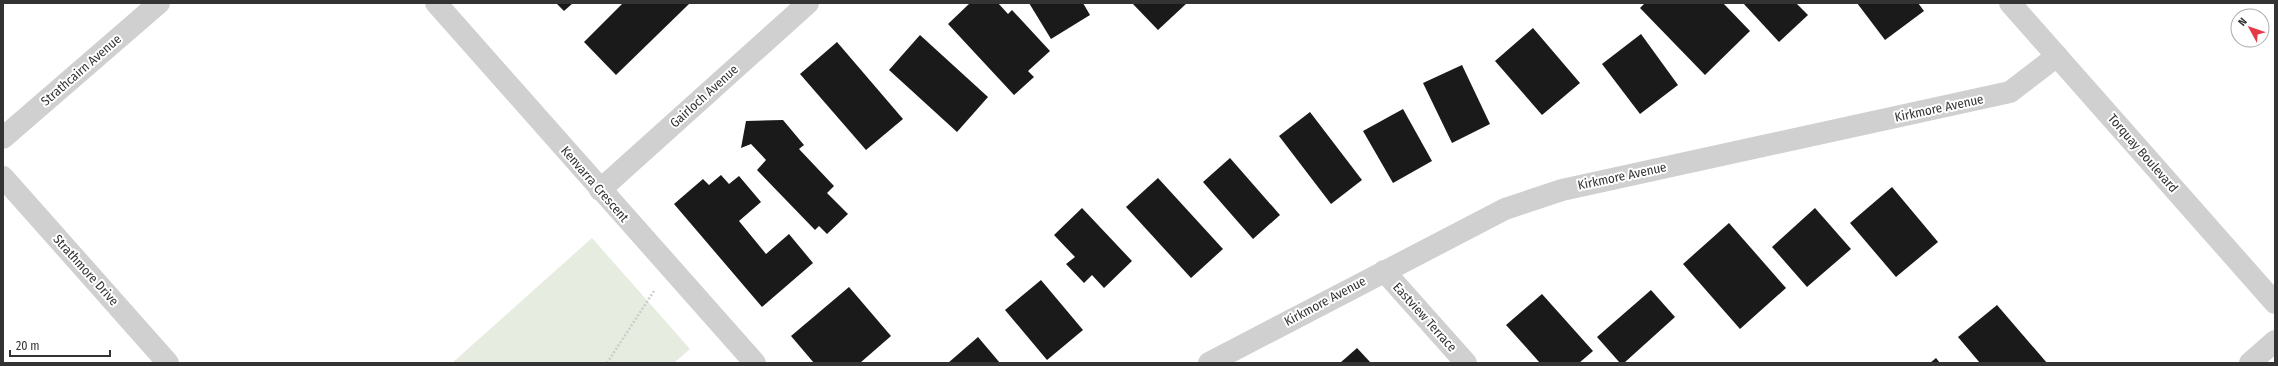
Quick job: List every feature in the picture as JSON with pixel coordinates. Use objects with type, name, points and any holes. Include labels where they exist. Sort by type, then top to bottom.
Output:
[{"type":"street","name":"Strathcairn Avenue","points":[[3,138],[159,3]]},
{"type":"street","name":"Kenvarra Crescent","points":[[436,3],[669,268],[755,363]]},
{"type":"street","name":"Gairloch Avenue","points":[[600,190],[808,3]]},
{"type":"street","name":"Torquay Boulevard","points":[[2010,3],[2275,303]]},
{"type":"street","name":"Kirkmore Avenue","points":[[1209,363],[1505,209],[1562,190],[2010,92],[2057,56]]},
{"type":"street","name":"Strathmore Drive","points":[[3,177],[168,363]]},
{"type":"street","name":"Eastview Terrace","points":[[1384,271],[1466,363]]},
{"type":"street","points":[[2250,363],[2275,341]]},
{"type":"path","points":[[607,363],[669,268]]},
{"type":"shaded area","points":[[592,238],[690,349],[674,363],[452,363]]},
{"type":"building","points":[[556,3],[573,3],[564,11]]},
{"type":"building","points":[[623,3],[690,3],[616,75],[584,42]]},
{"type":"building","points":[[970,3],[998,3],[1008,14],[1012,10],[1050,51],[1028,71],[1034,77],[1014,95],[948,24]]},
{"type":"building","points":[[1029,3],[1083,3],[1090,15],[1051,39]]},
{"type":"building","points":[[1132,3],[1187,3],[1158,30]]},
{"type":"building","points":[[1645,3],[1723,3],[1750,31],[1705,75],[1640,8]]},
{"type":"building","points":[[1743,3],[1796,3],[1808,15],[1779,42]]},
{"type":"building","points":[[1857,3],[1918,3],[1924,11],[1885,40]]},
{"type":"building","points":[[1533,28],[1580,83],[1542,115],[1495,61]]},
{"type":"building","points":[[1641,34],[1678,85],[1640,114],[1602,64]]},
{"type":"building","points":[[920,35],[988,97],[957,132],[889,70]]},
{"type":"building","points":[[837,42],[903,119],[866,150],[800,74]]},
{"type":"building","points":[[1462,65],[1490,124],[1452,143],[1423,83]]},
{"type":"building","points":[[1403,109],[1432,161],[1393,183],[1363,131]]},
{"type":"building","points":[[1310,112],[1362,180],[1331,204],[1279,136]]},
{"type":"building","points":[[783,120],[804,145],[799,149],[834,186],[827,193],[848,214],[827,234],[819,226],[815,230],[757,170],[766,160],[751,144],[741,148],[746,121]]},
{"type":"building","points":[[1230,158],[1280,215],[1253,239],[1203,182]]},
{"type":"building","points":[[721,175],[729,184],[739,176],[761,202],[739,221],[766,254],[789,234],[813,263],[762,307],[674,204],[703,179],[709,185]]},
{"type":"building","points":[[1158,178],[1223,249],[1191,278],[1126,207]]},
{"type":"building","points":[[1892,187],[1938,242],[1896,277],[1850,223]]},
{"type":"building","points":[[1082,208],[1132,261],[1104,288],[1092,275],[1084,283],[1066,264],[1075,257],[1054,235]]},
{"type":"building","points":[[1815,208],[1851,249],[1807,287],[1772,247]]},
{"type":"building","points":[[1729,223],[1786,288],[1740,329],[1683,264]]},
{"type":"building","points":[[1041,280],[1083,330],[1047,360],[1005,310]]},
{"type":"building","points":[[849,287],[891,336],[860,363],[814,363],[791,336]]},
{"type":"building","points":[[1651,290],[1675,317],[1624,363],[1620,363],[1597,337]]},
{"type":"building","points":[[1542,294],[1593,351],[1579,363],[1540,363],[1506,325]]},
{"type":"building","points":[[1997,305],[2047,363],[1980,363],[1958,337]]},
{"type":"building","points":[[978,337],[1000,363],[948,363]]},
{"type":"building","points":[[1357,348],[1371,363],[1340,363]]},
{"type":"building","points":[[1936,358],[1940,363],[1930,363]]}]
